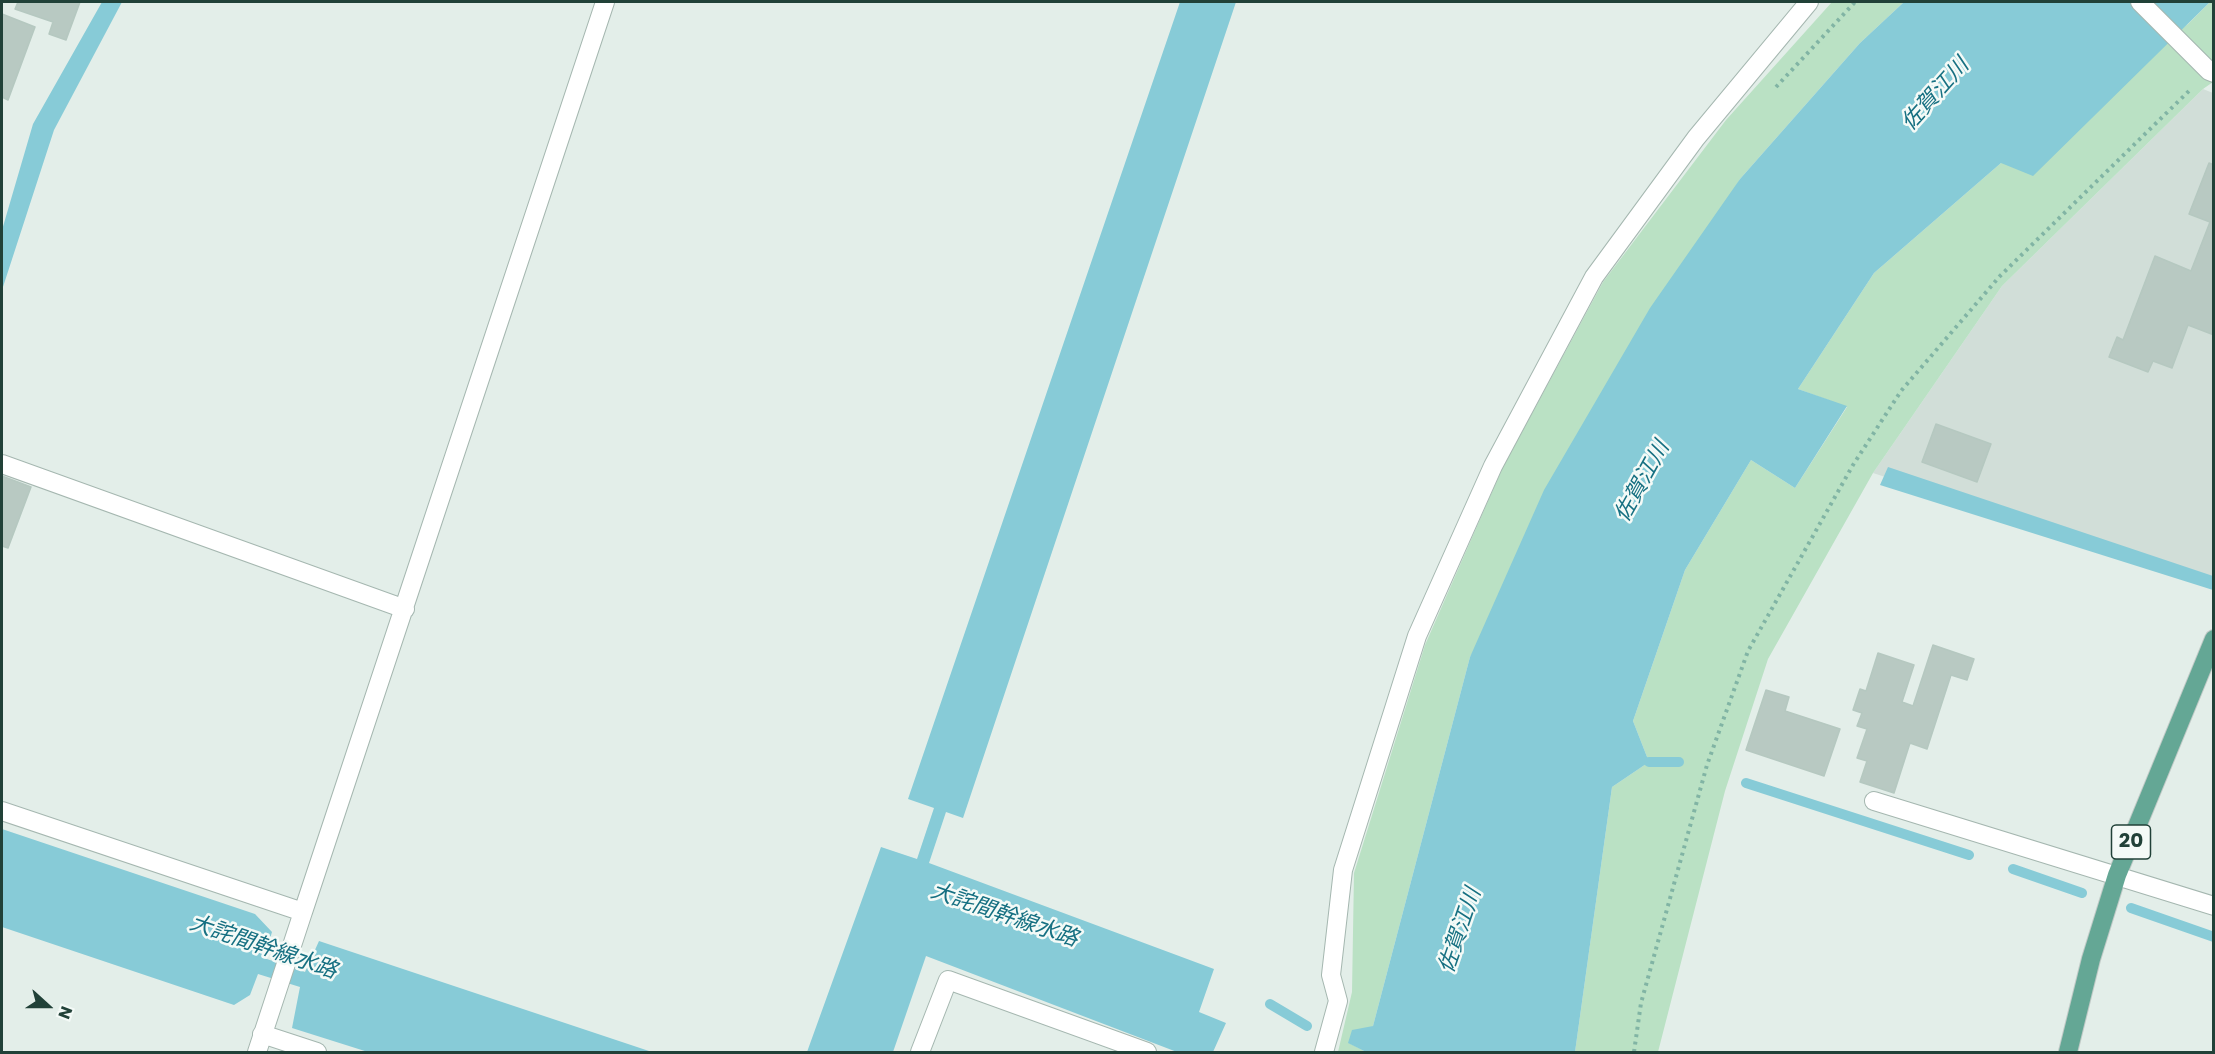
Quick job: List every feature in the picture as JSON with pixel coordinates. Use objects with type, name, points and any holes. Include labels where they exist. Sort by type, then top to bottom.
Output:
[{"type":"main road","name":"20","points":[[2068,1053],[2091,959],[2117,875],[2214,639]]},
{"type":"street","points":[[257,1053],[605,2]]},
{"type":"street","points":[[1324,1053],[1338,1001],[1331,975],[1343,870],[1417,636],[1492,466],[1594,277],[1696,138],[1809,2]]},
{"type":"street","points":[[2140,2],[2211,72]]},
{"type":"street","points":[[2,464],[405,609]]},
{"type":"street","points":[[1874,801],[2214,906]]},
{"type":"street","points":[[2,811],[303,912]]},
{"type":"street","points":[[920,1053],[948,980],[1147,1053]]},
{"type":"street","points":[[262,1034],[317,1053]]},
{"type":"path","points":[[1775,88],[1855,2]]},
{"type":"path","points":[[1634,1053],[1641,1003],[1707,765],[1748,651],[1853,465],[1901,391],[2000,276],[2211,72]]},
{"type":"shaded area","points":[[2203,89],[2213,93],[2213,583],[1873,473],[2002,286]]},
{"type":"green space","points":[[1832,2],[1904,2],[1860,43],[1740,179],[1470,657],[1373,1026],[1349,1043],[1366,1052],[1338,1052],[1352,992],[1354,873],[1425,645],[1502,469],[1603,282],[1726,120]]},
{"type":"green space","points":[[2210,2],[2213,2],[2213,82],[2203,89],[2002,286],[1873,473],[1768,659],[1725,791],[1658,1052],[1575,1052],[1612,787],[1649,762],[1633,721],[1685,570],[1751,460],[1795,488],[1847,407],[1798,389],[1874,273],[2001,163],[2188,24]]},
{"type":"water","points":[[102,2],[122,2],[54,130],[2,290],[2,230],[33,124]]},
{"type":"water","name":"大詫間幹線水路","points":[[1180,2],[1236,2],[963,818],[946,812],[929,863],[1214,969],[1199,1012],[1226,1023],[1213,1052],[1177,1052],[926,956],[893,1052],[807,1052],[881,847],[917,859],[934,808],[908,799]]},
{"type":"water","name":"佐賀江川","points":[[1904,2],[2210,2],[2033,176],[2001,163],[1874,273],[1798,389],[1847,406],[1795,488],[1751,460],[1685,570],[1633,721],[1649,762],[1612,787],[1575,1052],[1366,1052],[1348,1043],[1352,1030],[1373,1026],[1470,657],[1544,490],[1650,308],[1740,179],[1860,43]]},
{"type":"water","points":[[1888,467],[2213,576],[2213,590],[1880,485]]},
{"type":"water","name":"大詫間幹線水路","points":[[2,829],[255,914],[272,932],[264,958],[305,972],[319,941],[652,1052],[368,1052],[292,1028],[300,987],[258,974],[250,995],[234,1005],[2,927]]},
{"type":"building","points":[[18,2],[80,2],[66,40],[49,34],[53,22],[15,9]]},
{"type":"building","points":[[2,14],[35,27],[8,100],[2,97]]},
{"type":"building","points":[[2209,163],[2214,165],[2214,335],[2188,325],[2172,368],[2153,361],[2148,372],[2109,357],[2117,337],[2123,340],[2155,256],[2191,271],[2210,222],[2189,214]]},
{"type":"building","points":[[1936,424],[1991,444],[1977,482],[1922,462]]},
{"type":"building","points":[[2,476],[31,487],[8,548],[2,546]]},
{"type":"building","points":[[1933,645],[1974,659],[1967,680],[1951,675],[1927,749],[1910,743],[1894,793],[1860,782],[1867,761],[1857,758],[1867,729],[1857,726],[1862,713],[1853,710],[1860,689],[1866,691],[1878,653],[1914,665],[1902,702],[1913,706]]},
{"type":"building","points":[[1766,690],[1789,697],[1785,711],[1840,729],[1824,776],[1746,750]]},
{"type":"waterway","points":[[1649,762],[1679,762]]},
{"type":"waterway","points":[[1746,783],[1969,855]]},
{"type":"waterway","points":[[2013,869],[2082,893]]},
{"type":"waterway","points":[[2131,908],[2214,937]]},
{"type":"waterway","points":[[1270,1004],[1307,1026]]}]
